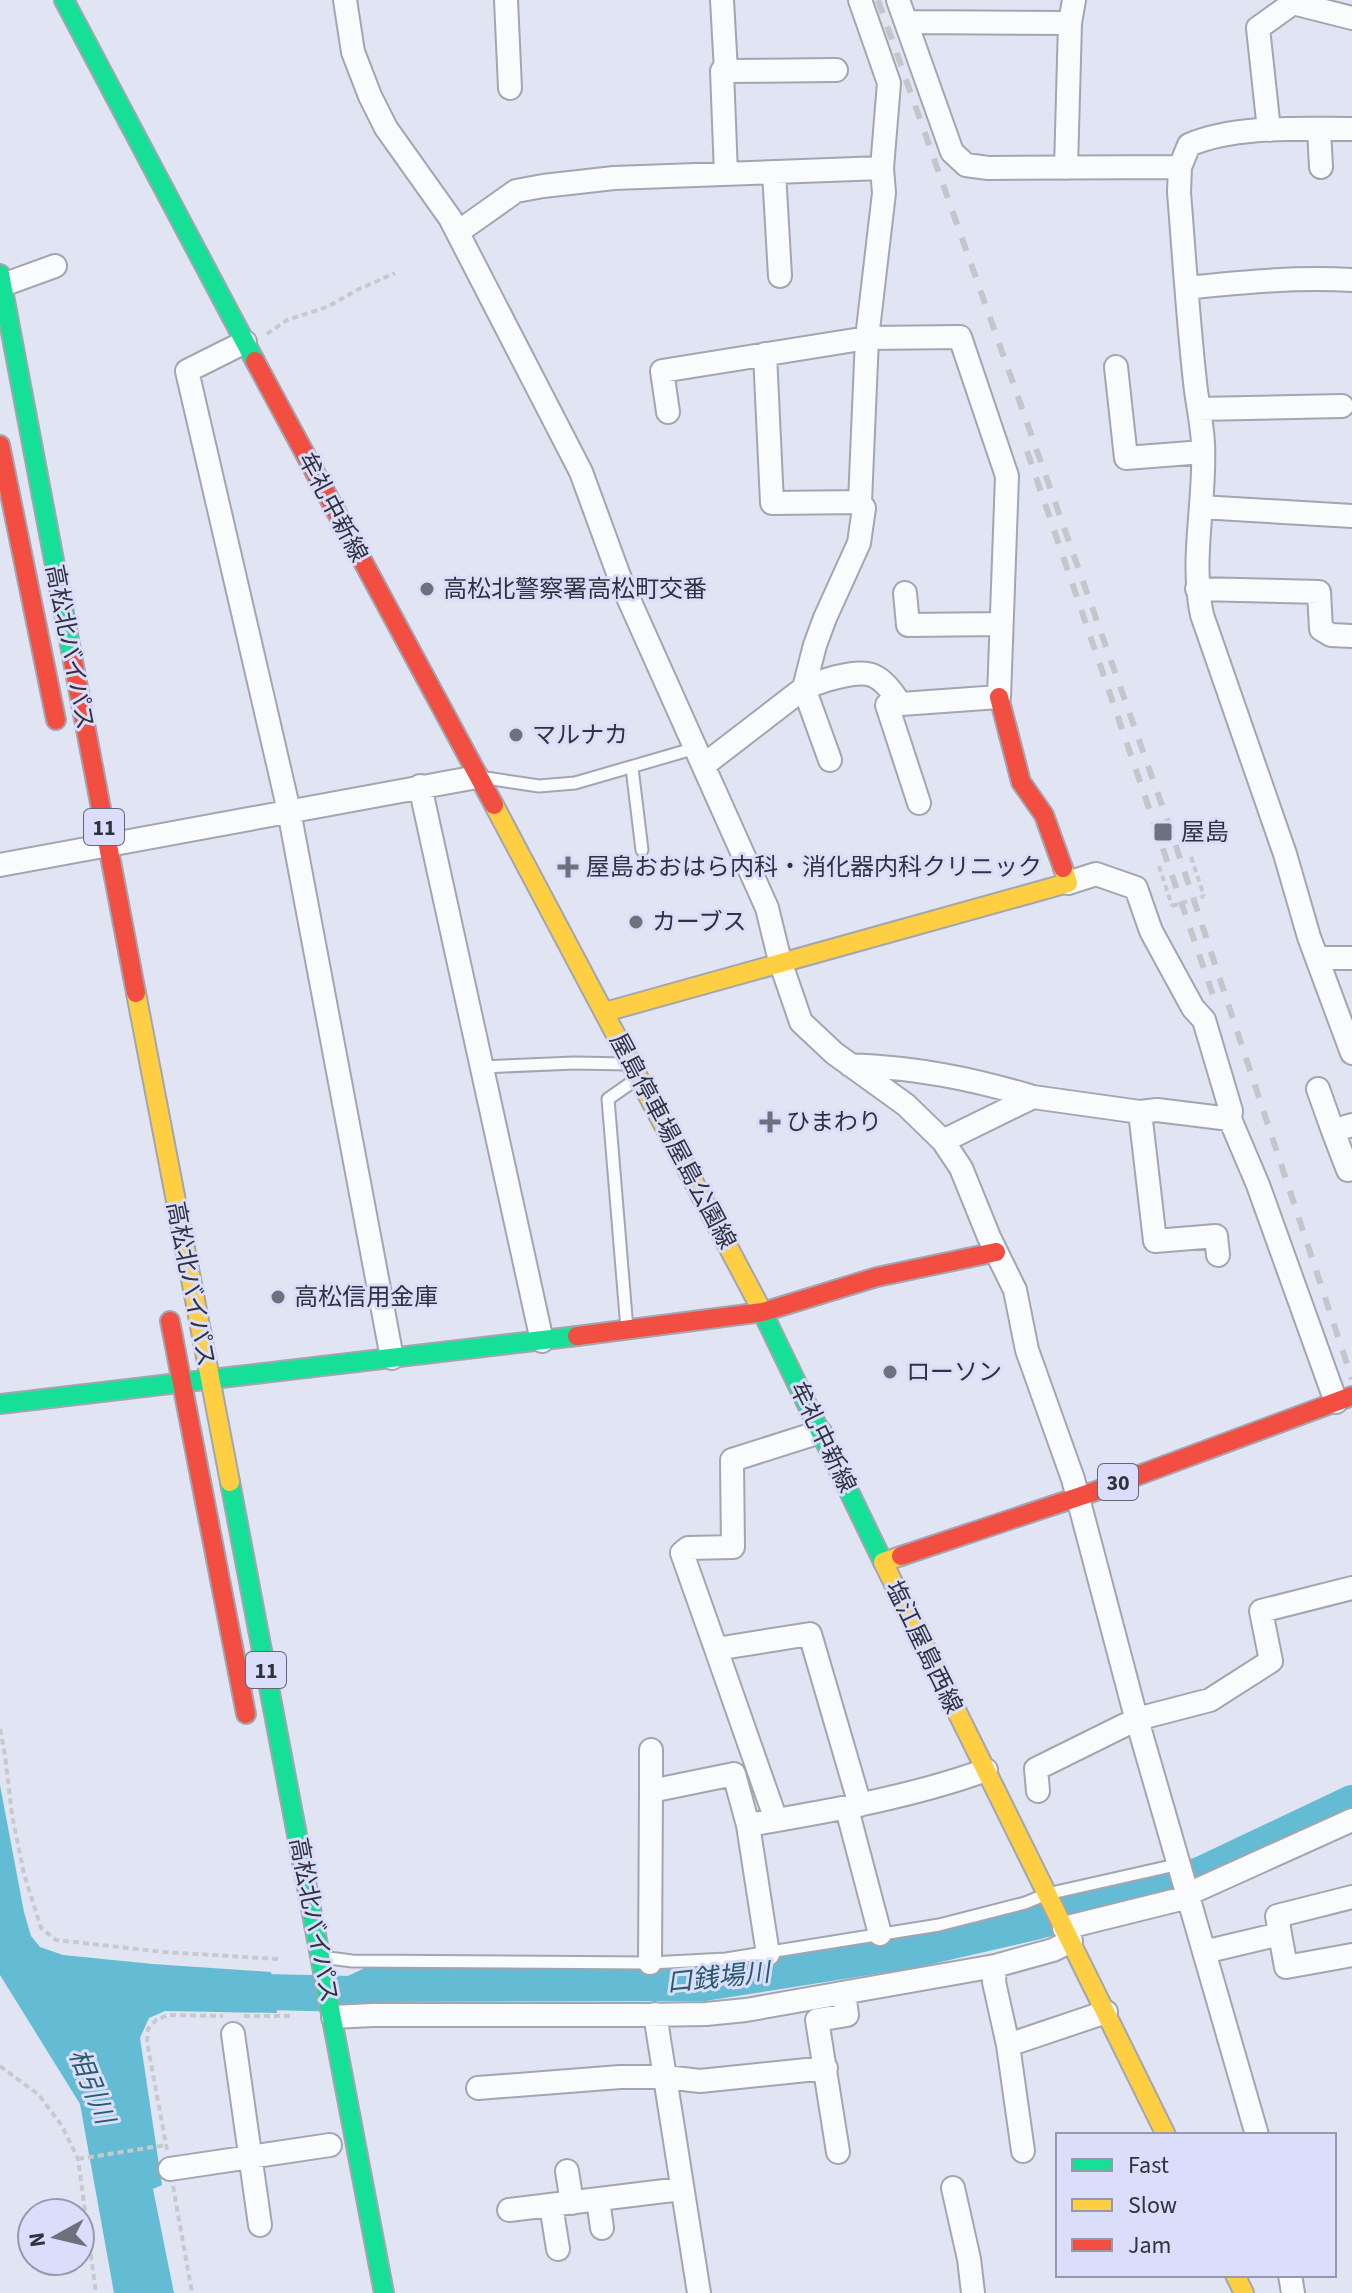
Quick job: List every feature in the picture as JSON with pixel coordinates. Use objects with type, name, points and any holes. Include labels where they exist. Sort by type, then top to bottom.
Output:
[{"type":"main road","name":"牟礼中新線","points":[[64,0],[252,342],[477,777],[605,1012]]},
{"type":"main road","name":"高松北バイパス","points":[[1,282],[384,2293]]},
{"type":"main road","name":"高松北バイパス","points":[[0,445],[60,741]]},
{"type":"main road","points":[[999,697],[1021,782],[1044,815],[1068,883]]},
{"type":"main road","name":"屋島停車場屋島公園線","points":[[763,1312],[605,1012],[1068,883]]},
{"type":"main road","points":[[0,1403],[542,1341],[763,1312],[877,1277],[996,1252]]},
{"type":"main road","name":"高松北バイパス","points":[[166,1297],[249,1729]]},
{"type":"main road","name":"牟礼中新線","points":[[763,1312],[883,1562]]},
{"type":"main road","name":"塩江屋島西線","points":[[1165,2133],[883,1562],[1077,1497],[1344,1399]]},
{"type":"street","points":[[345,0],[353,52],[370,96],[386,128],[458,232],[581,472],[622,584],[767,908],[780,961],[801,1022],[850,1065],[906,1105],[943,1141],[961,1168],[1015,1290],[1027,1350],[1077,1497],[1137,1719],[1256,2133]]},
{"type":"street","points":[[506,0],[510,88]]},
{"type":"street","points":[[722,0],[726,71]]},
{"type":"street","points":[[830,760],[804,688],[825,618],[859,543],[864,508],[860,502],[867,338],[884,193],[882,168],[889,83],[860,0]]},
{"type":"street","points":[[898,0],[952,152],[966,165],[988,168],[1180,167]]},
{"type":"street","points":[[1066,168],[1070,23],[1074,0]]},
{"type":"street","points":[[1269,130],[1258,28],[1293,2],[1352,18]]},
{"type":"street","points":[[907,22],[1070,23]]},
{"type":"street","points":[[726,174],[722,71],[836,70]]},
{"type":"street","points":[[1319,129],[1321,167]]},
{"type":"street","points":[[1352,129],[1269,130],[1207,137],[1189,145],[1180,167],[1179,192],[1203,452],[1204,477],[1196,568],[1202,615],[1352,1053]]},
{"type":"street","points":[[458,232],[516,191],[543,186],[614,178],[882,168]]},
{"type":"street","points":[[774,172],[780,276]]},
{"type":"street","points":[[1,282],[55,266]]},
{"type":"street","points":[[1187,288],[1264,280],[1352,280]]},
{"type":"street","points":[[668,412],[662,371],[867,338],[960,337],[1007,476],[999,697],[887,705],[919,803]]},
{"type":"street","points":[[252,342],[187,371],[289,811],[392,1358]]},
{"type":"street","points":[[765,354],[772,503],[860,502]]},
{"type":"street","points":[[1116,367],[1126,458],[1203,452]]},
{"type":"street","points":[[1199,409],[1342,406]]},
{"type":"street","points":[[1201,507],[1352,516]]},
{"type":"street","points":[[1197,589],[1319,592],[1321,629],[1331,635],[1352,636]]},
{"type":"street","points":[[905,593],[908,625],[1001,624]]},
{"type":"street","points":[[700,756],[804,688],[853,674],[874,676],[900,704]]},
{"type":"street","points":[[0,865],[477,777]]},
{"type":"street","points":[[420,786],[542,1341]]},
{"type":"street","points":[[1068,883],[1096,874],[1136,888],[1151,931],[1193,1008],[1204,1020],[1231,1111],[1230,1119],[1344,1399]]},
{"type":"street","points":[[1317,958],[1352,958]]},
{"type":"street","points":[[850,1065],[901,1067],[978,1080],[1033,1097],[1140,1112],[1157,1110],[1230,1119]]},
{"type":"street","points":[[1318,1089],[1343,1128],[1348,1170]]},
{"type":"street","points":[[943,1141],[1033,1097]]},
{"type":"street","points":[[1140,1112],[1155,1241],[1216,1236],[1218,1255]]},
{"type":"street","points":[[776,1820],[682,1553],[688,1548],[733,1547],[732,1460],[820,1432]]},
{"type":"street","points":[[1038,1791],[1036,1769],[1137,1719],[1210,1700],[1271,1661],[1261,1611],[1352,1588]]},
{"type":"street","points":[[716,1649],[810,1634],[854,1807],[880,1934]]},
{"type":"street","points":[[650,1963],[651,1750]]},
{"type":"street","points":[[651,1791],[758,1768]]},
{"type":"street","points":[[748,1825],[854,1807],[955,1782],[986,1770]]},
{"type":"street","points":[[734,1774],[748,1825],[768,1954]]},
{"type":"street","points":[[332,2013],[706,2014],[746,2010],[995,1966],[1053,1950],[1066,1931],[1188,1894],[1352,1820]]},
{"type":"street","points":[[1352,1897],[1277,1916],[1286,1967],[1352,1955]]},
{"type":"street","points":[[1204,1952],[1280,1934]]},
{"type":"street","points":[[995,1966],[994,1982],[1008,2045],[1023,2151]]},
{"type":"street","points":[[838,2152],[817,2020],[847,2015],[844,1993]]},
{"type":"street","points":[[1008,2045],[1106,2012]]},
{"type":"street","points":[[655,2014],[699,2293]]},
{"type":"street","points":[[235,2022],[260,2225]]},
{"type":"street","points":[[478,2088],[620,2077],[700,2081],[826,2068]]},
{"type":"street","points":[[170,2169],[330,2145]]},
{"type":"street","points":[[558,2249],[567,2171]]},
{"type":"street","points":[[953,2188],[969,2259],[973,2293]]},
{"type":"street","points":[[509,2210],[681,2189]]},
{"type":"street","points":[[598,2200],[602,2228]]},
{"type":"lane","points":[[477,777],[539,786],[575,783],[632,768],[700,756]]},
{"type":"lane","points":[[632,768],[642,850]]},
{"type":"lane","points":[[482,1067],[574,1063],[636,1071]]},
{"type":"lane","points":[[627,1330],[608,1099],[636,1071]]},
{"type":"lane","points":[[321,1959],[689,1963],[768,1954],[939,1925],[1181,1865]]},
{"type":"path","points":[[252,342],[287,320],[327,307],[395,273]]},
{"type":"path","points":[[1159,866],[1172,906],[1204,896],[1191,857]]},
{"type":"path","points":[[0,1729],[24,1874],[41,1928],[56,1940],[164,1952],[278,1959]]},
{"type":"path","points":[[192,2293],[147,2042],[148,2029],[156,2020],[168,2015],[235,2022],[290,2016]]},
{"type":"path","points":[[0,2066],[39,2095],[62,2126],[78,2159],[96,2293]]},
{"type":"path","points":[[78,2159],[166,2145]]},
{"type":"water","name":"相引川","points":[[0,1785],[24,1912],[31,1936],[40,1947],[63,1955],[271,1972],[277,2013],[165,2011],[149,2018],[140,2038],[162,2185],[153,2189],[174,2293],[114,2293],[80,2104],[0,1975]]},
{"type":"waterway","name":"口銭場川","points":[[225,1991],[352,1994],[373,1984],[704,1983],[913,1950],[1163,1888],[1202,1874],[1352,1803]]},
{"type":"railway","points":[[878,0],[1170,828],[1352,1379]]},
{"type":"railway","points":[[1027,451],[1216,1004]]},
{"type":"traffic: fast","points":[[64,0],[255,361]]},
{"type":"traffic: fast","points":[[0,274],[73,661]]},
{"type":"traffic: fast","points":[[760,1307],[883,1562]]},
{"type":"traffic: fast","points":[[0,1404],[577,1336]]},
{"type":"traffic: fast","points":[[230,1482],[384,2293]]},
{"type":"traffic: slow","points":[[494,805],[760,1307]]},
{"type":"traffic: slow","points":[[605,1012],[1068,883],[1063,868]]},
{"type":"traffic: slow","points":[[136,993],[230,1482]]},
{"type":"traffic: slow","points":[[901,1556],[883,1562],[1165,2133]]},
{"type":"traffic: slow","points":[[1236,2277],[1244,2293]]},
{"type":"traffic: jam","points":[[255,361],[494,805]]},
{"type":"traffic: jam","points":[[0,445],[56,720]]},
{"type":"traffic: jam","points":[[73,661],[136,993]]},
{"type":"traffic: jam","points":[[999,697],[1021,782],[1044,815],[1063,868]]},
{"type":"traffic: jam","points":[[577,1336],[763,1312],[877,1277],[996,1252]]},
{"type":"traffic: jam","points":[[170,1321],[246,1714]]},
{"type":"traffic: jam","points":[[901,1556],[1096,1491],[1352,1396]]},
{"type":"place","name":"高松北警察署高松町交番","points":[[427,589]]},
{"type":"place","name":"マルナカ","points":[[516,735]]},
{"type":"place","name":"屋島","points":[[1163,832]]},
{"type":"place","name":"屋島おおはら内科・消化器内科クリニック","points":[[568,867]]},
{"type":"place","name":"カーブス","points":[[636,922]]},
{"type":"place","name":"ひまわり","points":[[770,1122]]},
{"type":"place","name":"高松信用金庫","points":[[278,1297]]},
{"type":"place","name":"ローソン","points":[[890,1372]]}]
